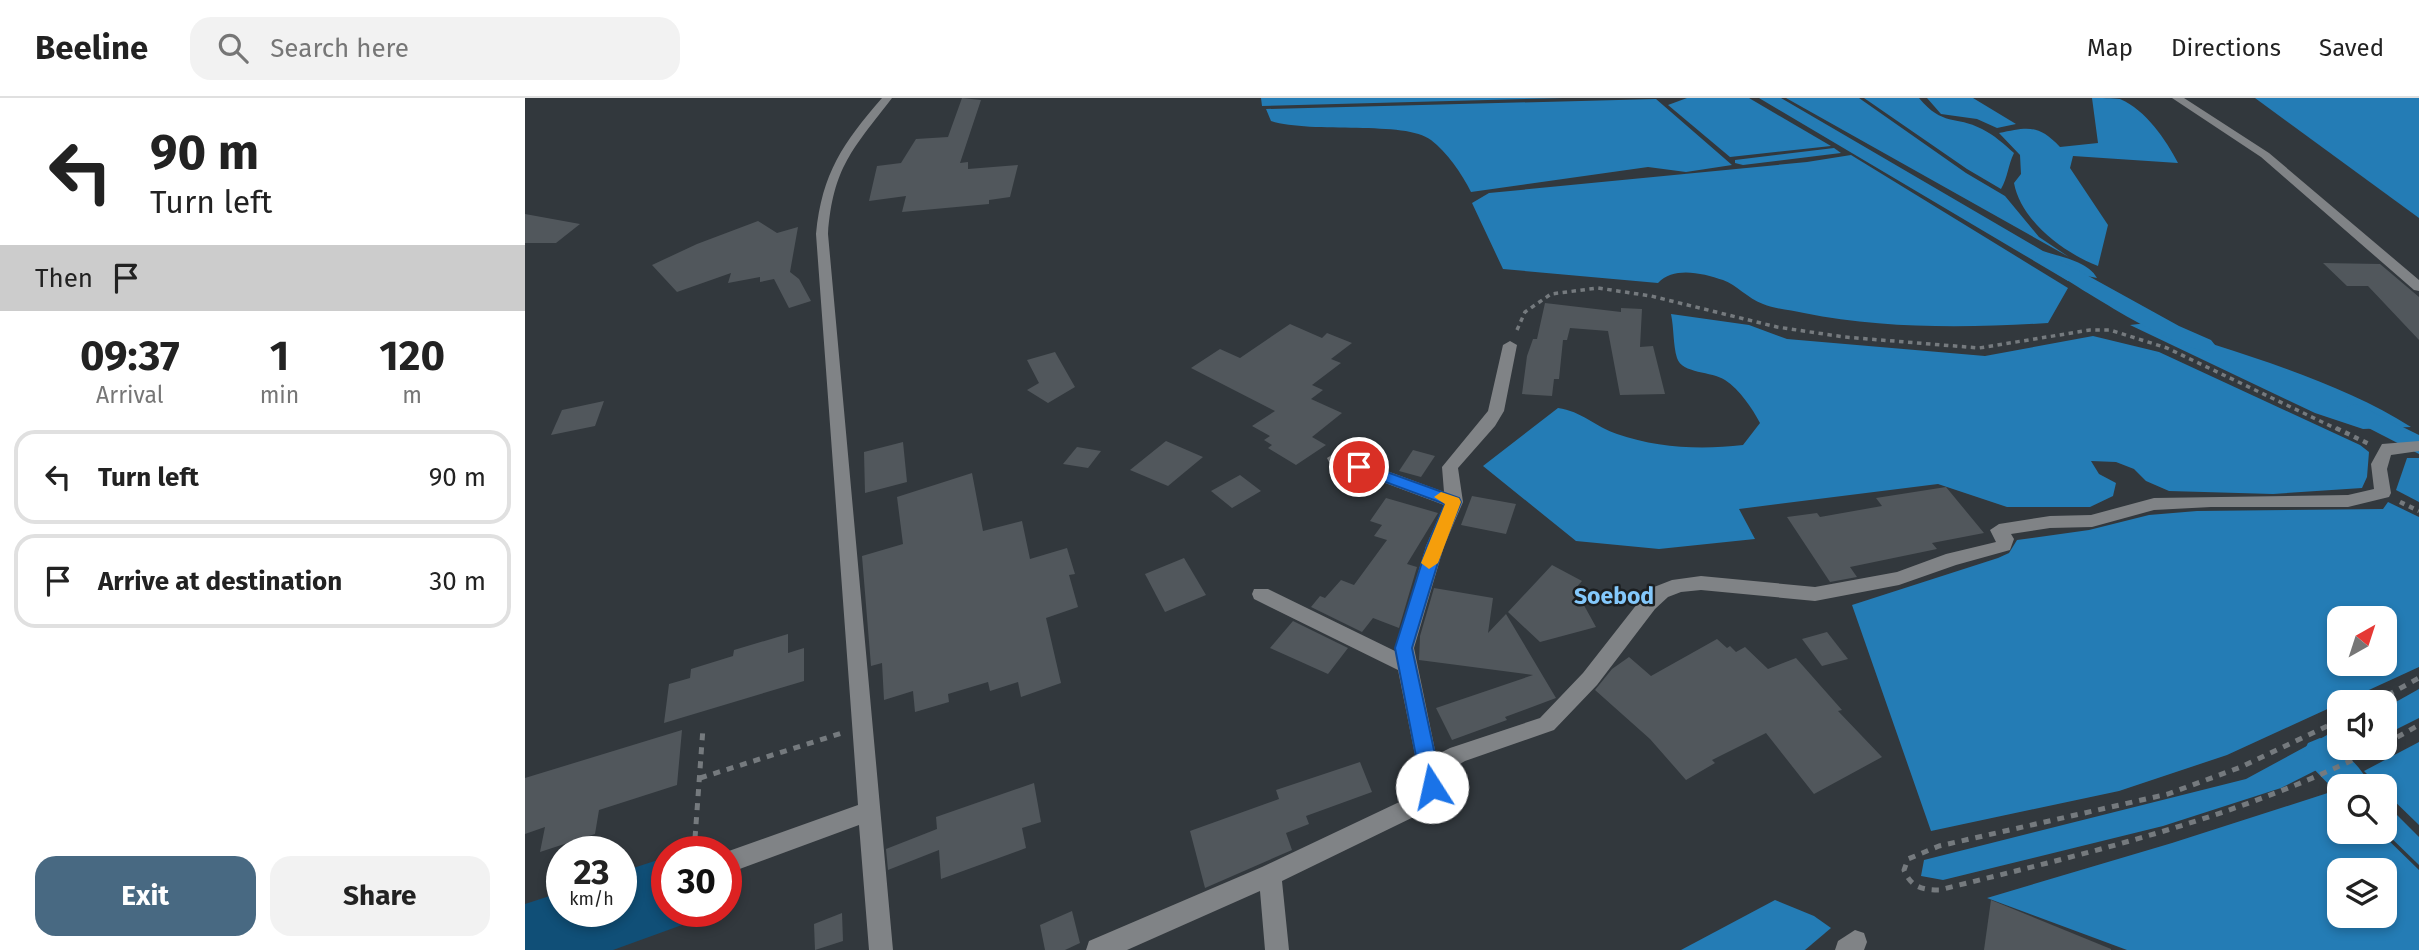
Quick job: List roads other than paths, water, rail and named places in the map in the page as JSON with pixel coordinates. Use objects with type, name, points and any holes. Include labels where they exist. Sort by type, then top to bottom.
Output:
[{"type":"street","points":[[881,950],[822,234],[828,183],[837,164],[850,141],[887,98]]},
{"type":"street","points":[[2176,98],[2265,155],[2419,287]]},
{"type":"street","points":[[1098,950],[1270,875],[1420,803],[1432,787],[1403,648],[1435,546],[1454,502],[1450,467],[1489,423],[1496,411],[1510,345]]},
{"type":"street","points":[[1430,770],[1458,754],[1547,724],[1590,679],[1647,604],[1661,592],[1679,584],[1701,583],[1815,594],[1899,578],[1952,559],[2004,546],[2005,539],[1999,530],[2050,522],[2092,521],[2120,511],[2154,504],[2211,501],[2348,501],[2369,498],[2383,494],[2377,466],[2387,450],[2419,446]]},
{"type":"street","points":[[1335,458],[1454,502]]},
{"type":"street","points":[[1261,594],[1408,666]]},
{"type":"street","points":[[742,857],[870,811]]},
{"type":"street","points":[[1270,875],[1277,950]]},
{"type":"waterway","points":[[2045,258],[2171,331],[2203,345]]},
{"type":"waterway","points":[[2356,412],[2419,446]]},
{"type":"waterway","points":[[2320,753],[2341,774]]},
{"type":"district","name":"Soebod","points":[[1614,596]]}]
